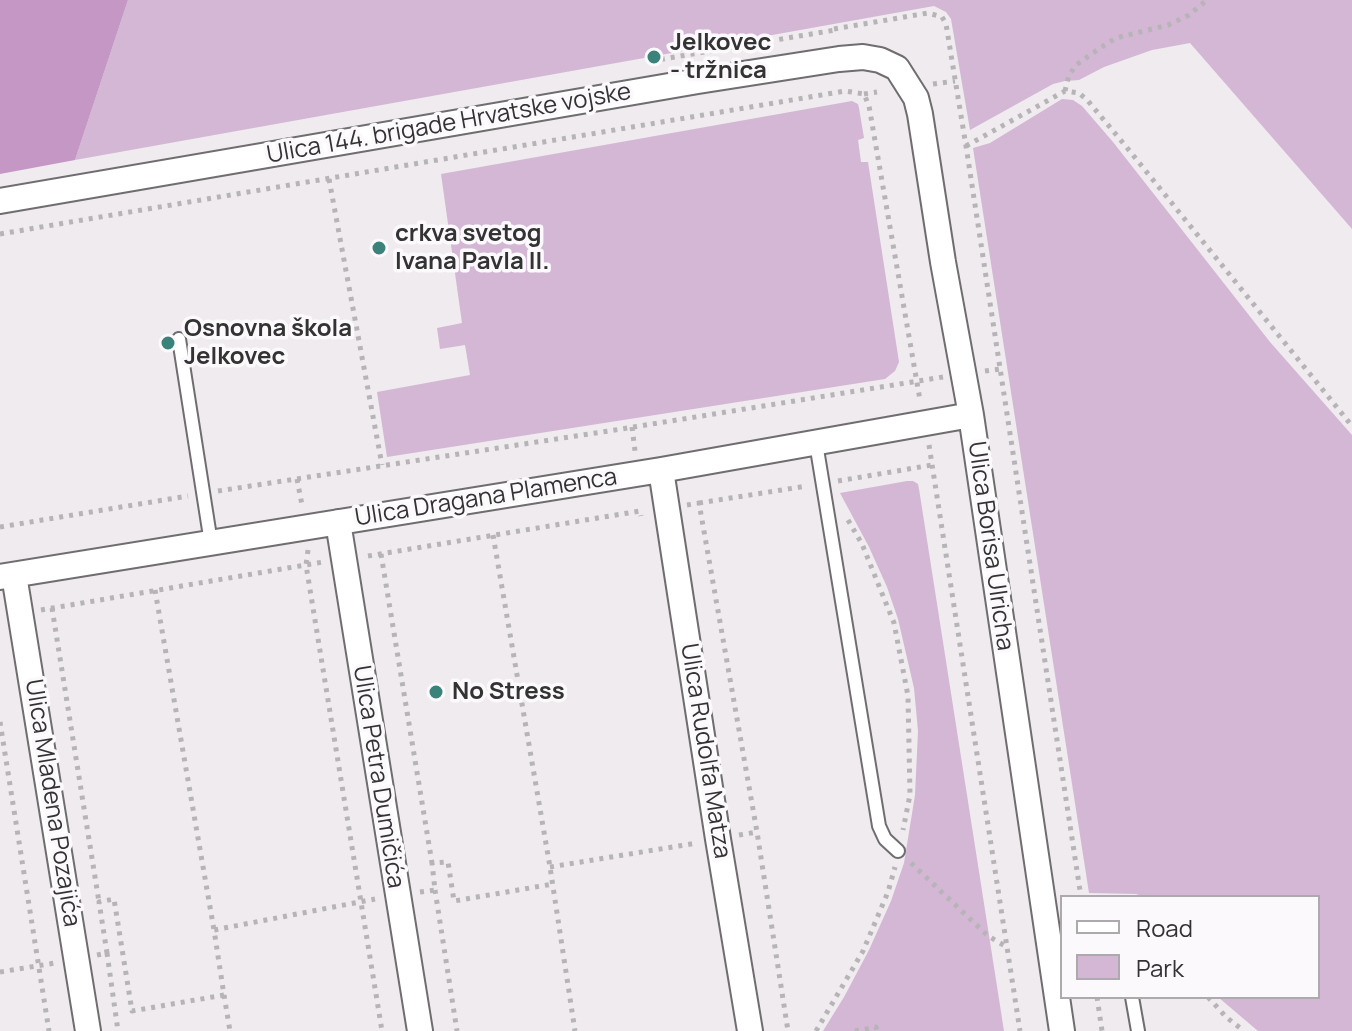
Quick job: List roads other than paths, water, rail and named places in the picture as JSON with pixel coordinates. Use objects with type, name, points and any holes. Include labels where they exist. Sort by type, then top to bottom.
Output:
[{"type":"street","name":"Ulica 144. brigade Hrvatske vojske","points":[[0,201],[839,59],[863,57],[897,68]]},
{"type":"street","name":"Ulica Borisa Ulricha","points":[[897,68],[916,98],[920,114],[971,415],[1056,957],[1062,1031]]},
{"type":"street","name":"Ulica Dragana Plamenca","points":[[7,576],[661,470],[971,415]]},
{"type":"street","name":"Ulica Rudolfa Matza","points":[[661,470],[750,1031]]},
{"type":"street","name":"Ulica Petra Dumičića","points":[[338,522],[420,1031]]},
{"type":"street","name":"Ulica Mladena Pozajića","points":[[7,576],[88,1031]]},
{"type":"lane","points":[[179,339],[211,543]]},
{"type":"lane","points":[[816,443],[879,826],[885,839],[898,851]]},
{"type":"lane","points":[[1132,999],[1138,1031]]},
{"type":"place","name":"Jelkovec - tržnica","points":[[654,57]]},
{"type":"place","name":"crkva svetog Ivana Pavla II.","points":[[379,248]]},
{"type":"place","name":"Osnovna škola Jelkovec","points":[[168,343]]},
{"type":"place","name":"No Stress","points":[[436,692]]}]
